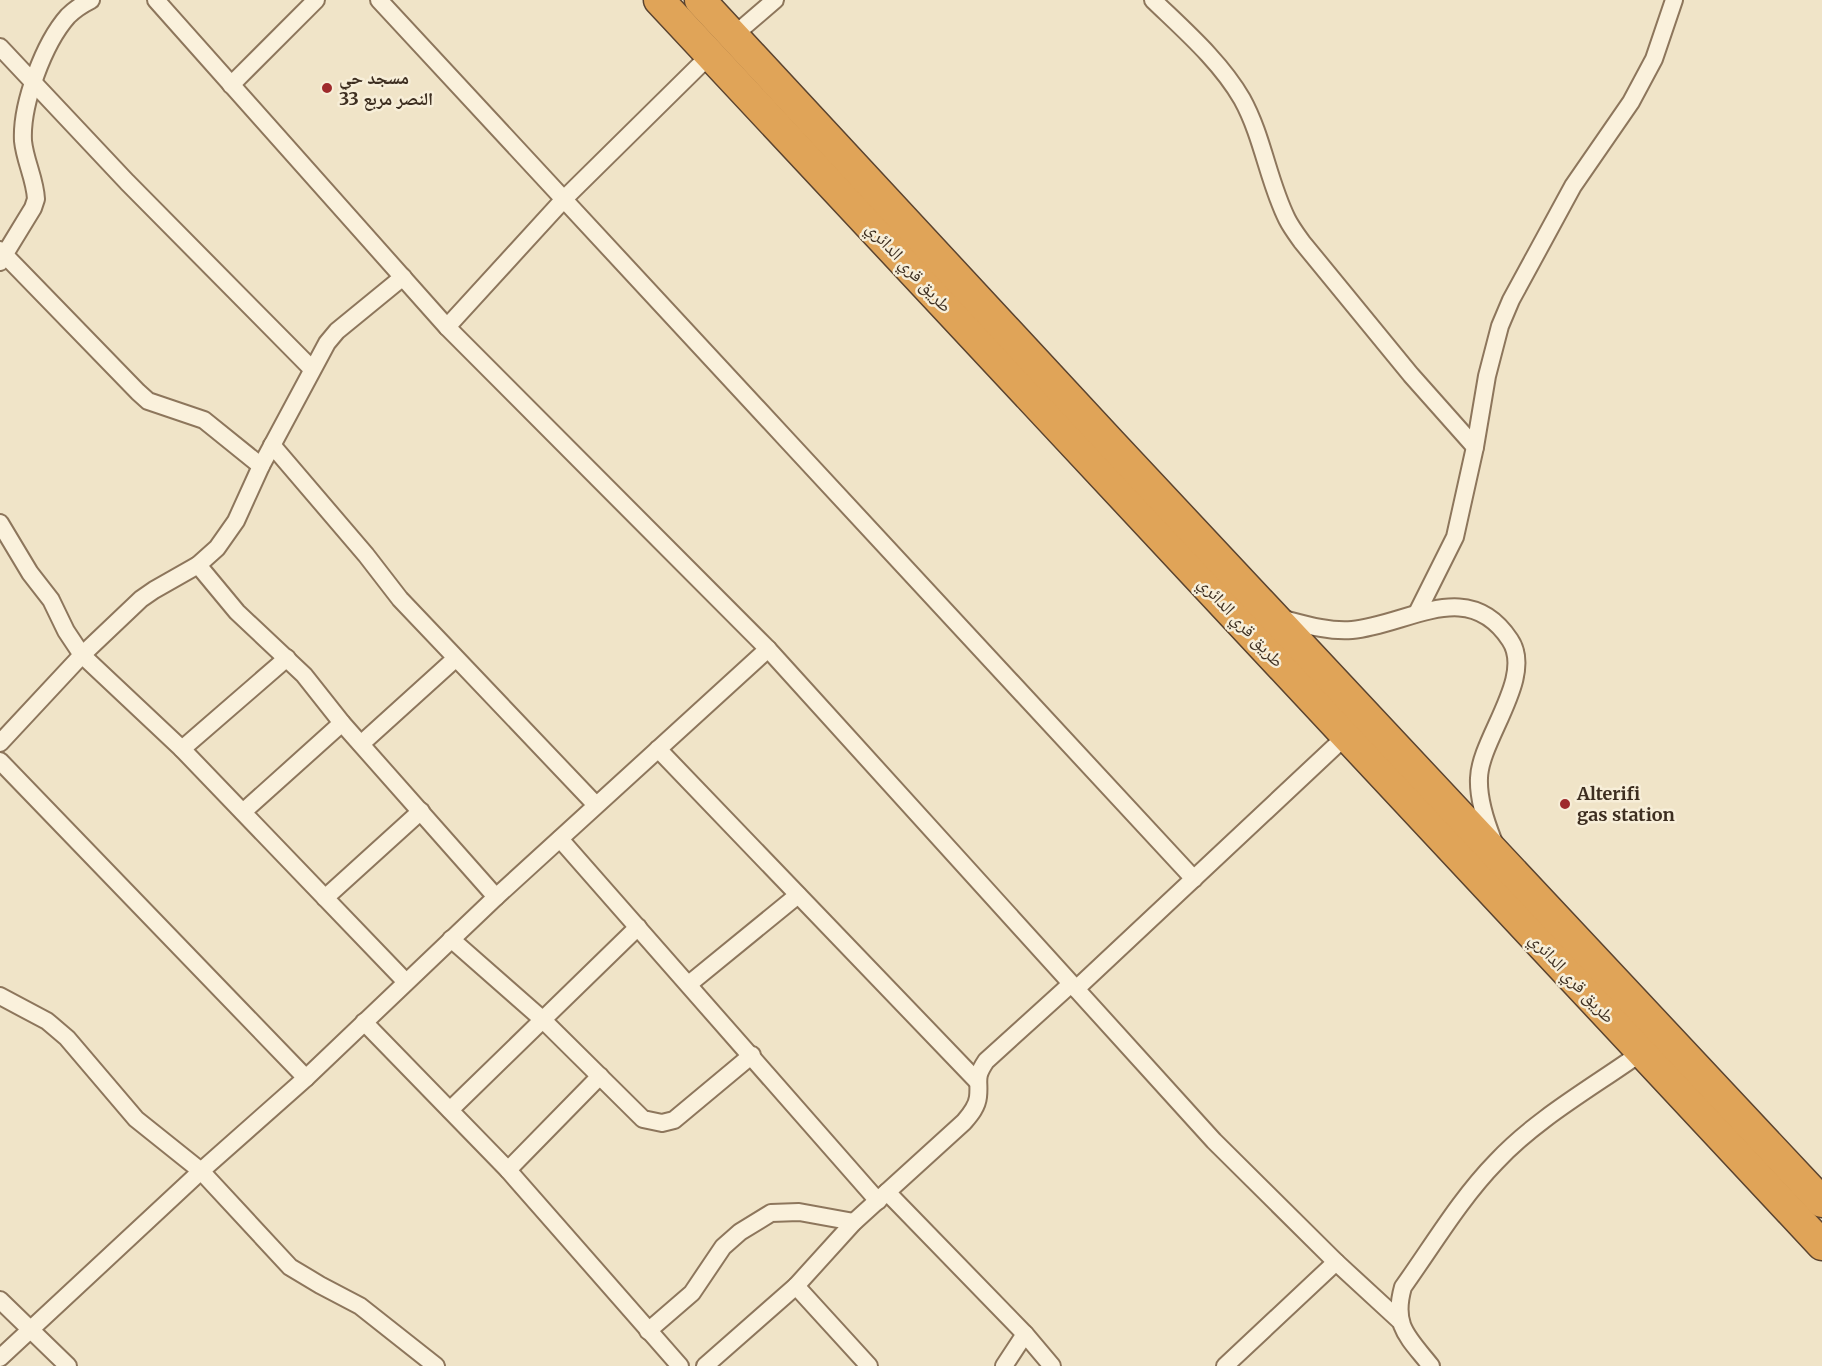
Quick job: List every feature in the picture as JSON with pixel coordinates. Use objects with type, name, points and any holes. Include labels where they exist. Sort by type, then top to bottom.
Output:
[{"type":"highway","name":"طريق قري الدائري","points":[[659,0],[1822,1245]]},
{"type":"highway","name":"طريق قري الدائري","points":[[700,0],[1822,1202]]},
{"type":"street","points":[[91,0],[69,15],[55,34],[33,81],[23,131],[23,143],[36,199],[33,208],[1,256],[148,401],[204,420],[261,466]]},
{"type":"street","points":[[156,0],[447,327],[768,650],[1214,1141],[1336,1262],[1399,1320]]},
{"type":"street","points":[[231,86],[316,0]]},
{"type":"street","points":[[379,0],[1194,879]]},
{"type":"street","points":[[733,36],[775,0]]},
{"type":"street","points":[[1153,0],[1224,73],[1241,98],[1256,130],[1287,221],[1302,242],[1411,375],[1474,447]]},
{"type":"street","points":[[1417,613],[1455,537],[1487,376],[1500,326],[1511,300],[1572,186],[1636,94],[1654,59],[1674,0]]},
{"type":"street","points":[[0,47],[135,189],[312,369]]},
{"type":"street","points":[[447,327],[565,198],[710,55]]},
{"type":"street","points":[[0,743],[82,655],[141,599],[198,565],[217,548],[236,520],[261,466],[321,352],[337,331],[403,277]]},
{"type":"street","points":[[272,445],[366,555],[400,599],[596,805]]},
{"type":"street","points":[[0,523],[30,573],[51,600],[66,631],[82,655],[182,749],[406,982]]},
{"type":"street","points":[[198,565],[244,619],[304,675],[342,723],[496,897]]},
{"type":"street","points":[[1273,616],[1323,629],[1350,631],[1386,625],[1417,613],[1443,607],[1467,608],[1488,616],[1503,628],[1514,645],[1517,663],[1505,707],[1483,756],[1479,776],[1480,797],[1485,820],[1501,860]]},
{"type":"street","points":[[0,1358],[201,1171],[306,1078],[496,897],[768,650]]},
{"type":"street","points":[[182,749],[287,658]]},
{"type":"street","points":[[361,744],[455,658]]},
{"type":"street","points":[[243,812],[342,723]]},
{"type":"street","points":[[705,1366],[796,1286],[854,1222],[964,1122],[975,1107],[978,1096],[976,1080],[986,1061],[1074,987],[1194,879],[1346,736]]},
{"type":"street","points":[[658,749],[976,1080]]},
{"type":"street","points":[[0,761],[306,1078]]},
{"type":"street","points":[[325,897],[421,811]]},
{"type":"street","points":[[560,839],[752,1055],[882,1196],[1025,1334],[1053,1366]]},
{"type":"street","points":[[689,984],[798,895]]},
{"type":"street","points":[[450,1110],[638,927]]},
{"type":"street","points":[[451,939],[542,1019],[642,1119],[662,1123],[674,1120],[752,1055]]},
{"type":"street","points":[[0,996],[47,1021],[60,1032],[136,1119],[201,1171],[290,1267],[360,1306],[436,1366]]},
{"type":"street","points":[[364,1022],[508,1170],[680,1366]]},
{"type":"street","points":[[1431,1366],[1405,1333],[1399,1320],[1398,1303],[1403,1287],[1476,1184],[1497,1161],[1542,1122],[1642,1052]]},
{"type":"street","points":[[508,1170],[600,1076]]},
{"type":"street","points":[[648,1331],[693,1293],[723,1247],[771,1213],[799,1212],[854,1222]]},
{"type":"street","points":[[1225,1366],[1336,1262]]},
{"type":"street","points":[[796,1286],[869,1366]]},
{"type":"street","points":[[0,1300],[68,1366]]},
{"type":"street","points":[[1004,1366],[1025,1334]]},
{"type":"place","name":"مسجد حي النصر مربع 33","points":[[327,88]]},
{"type":"place","name":"Alterifi gas station","points":[[1565,804]]}]
